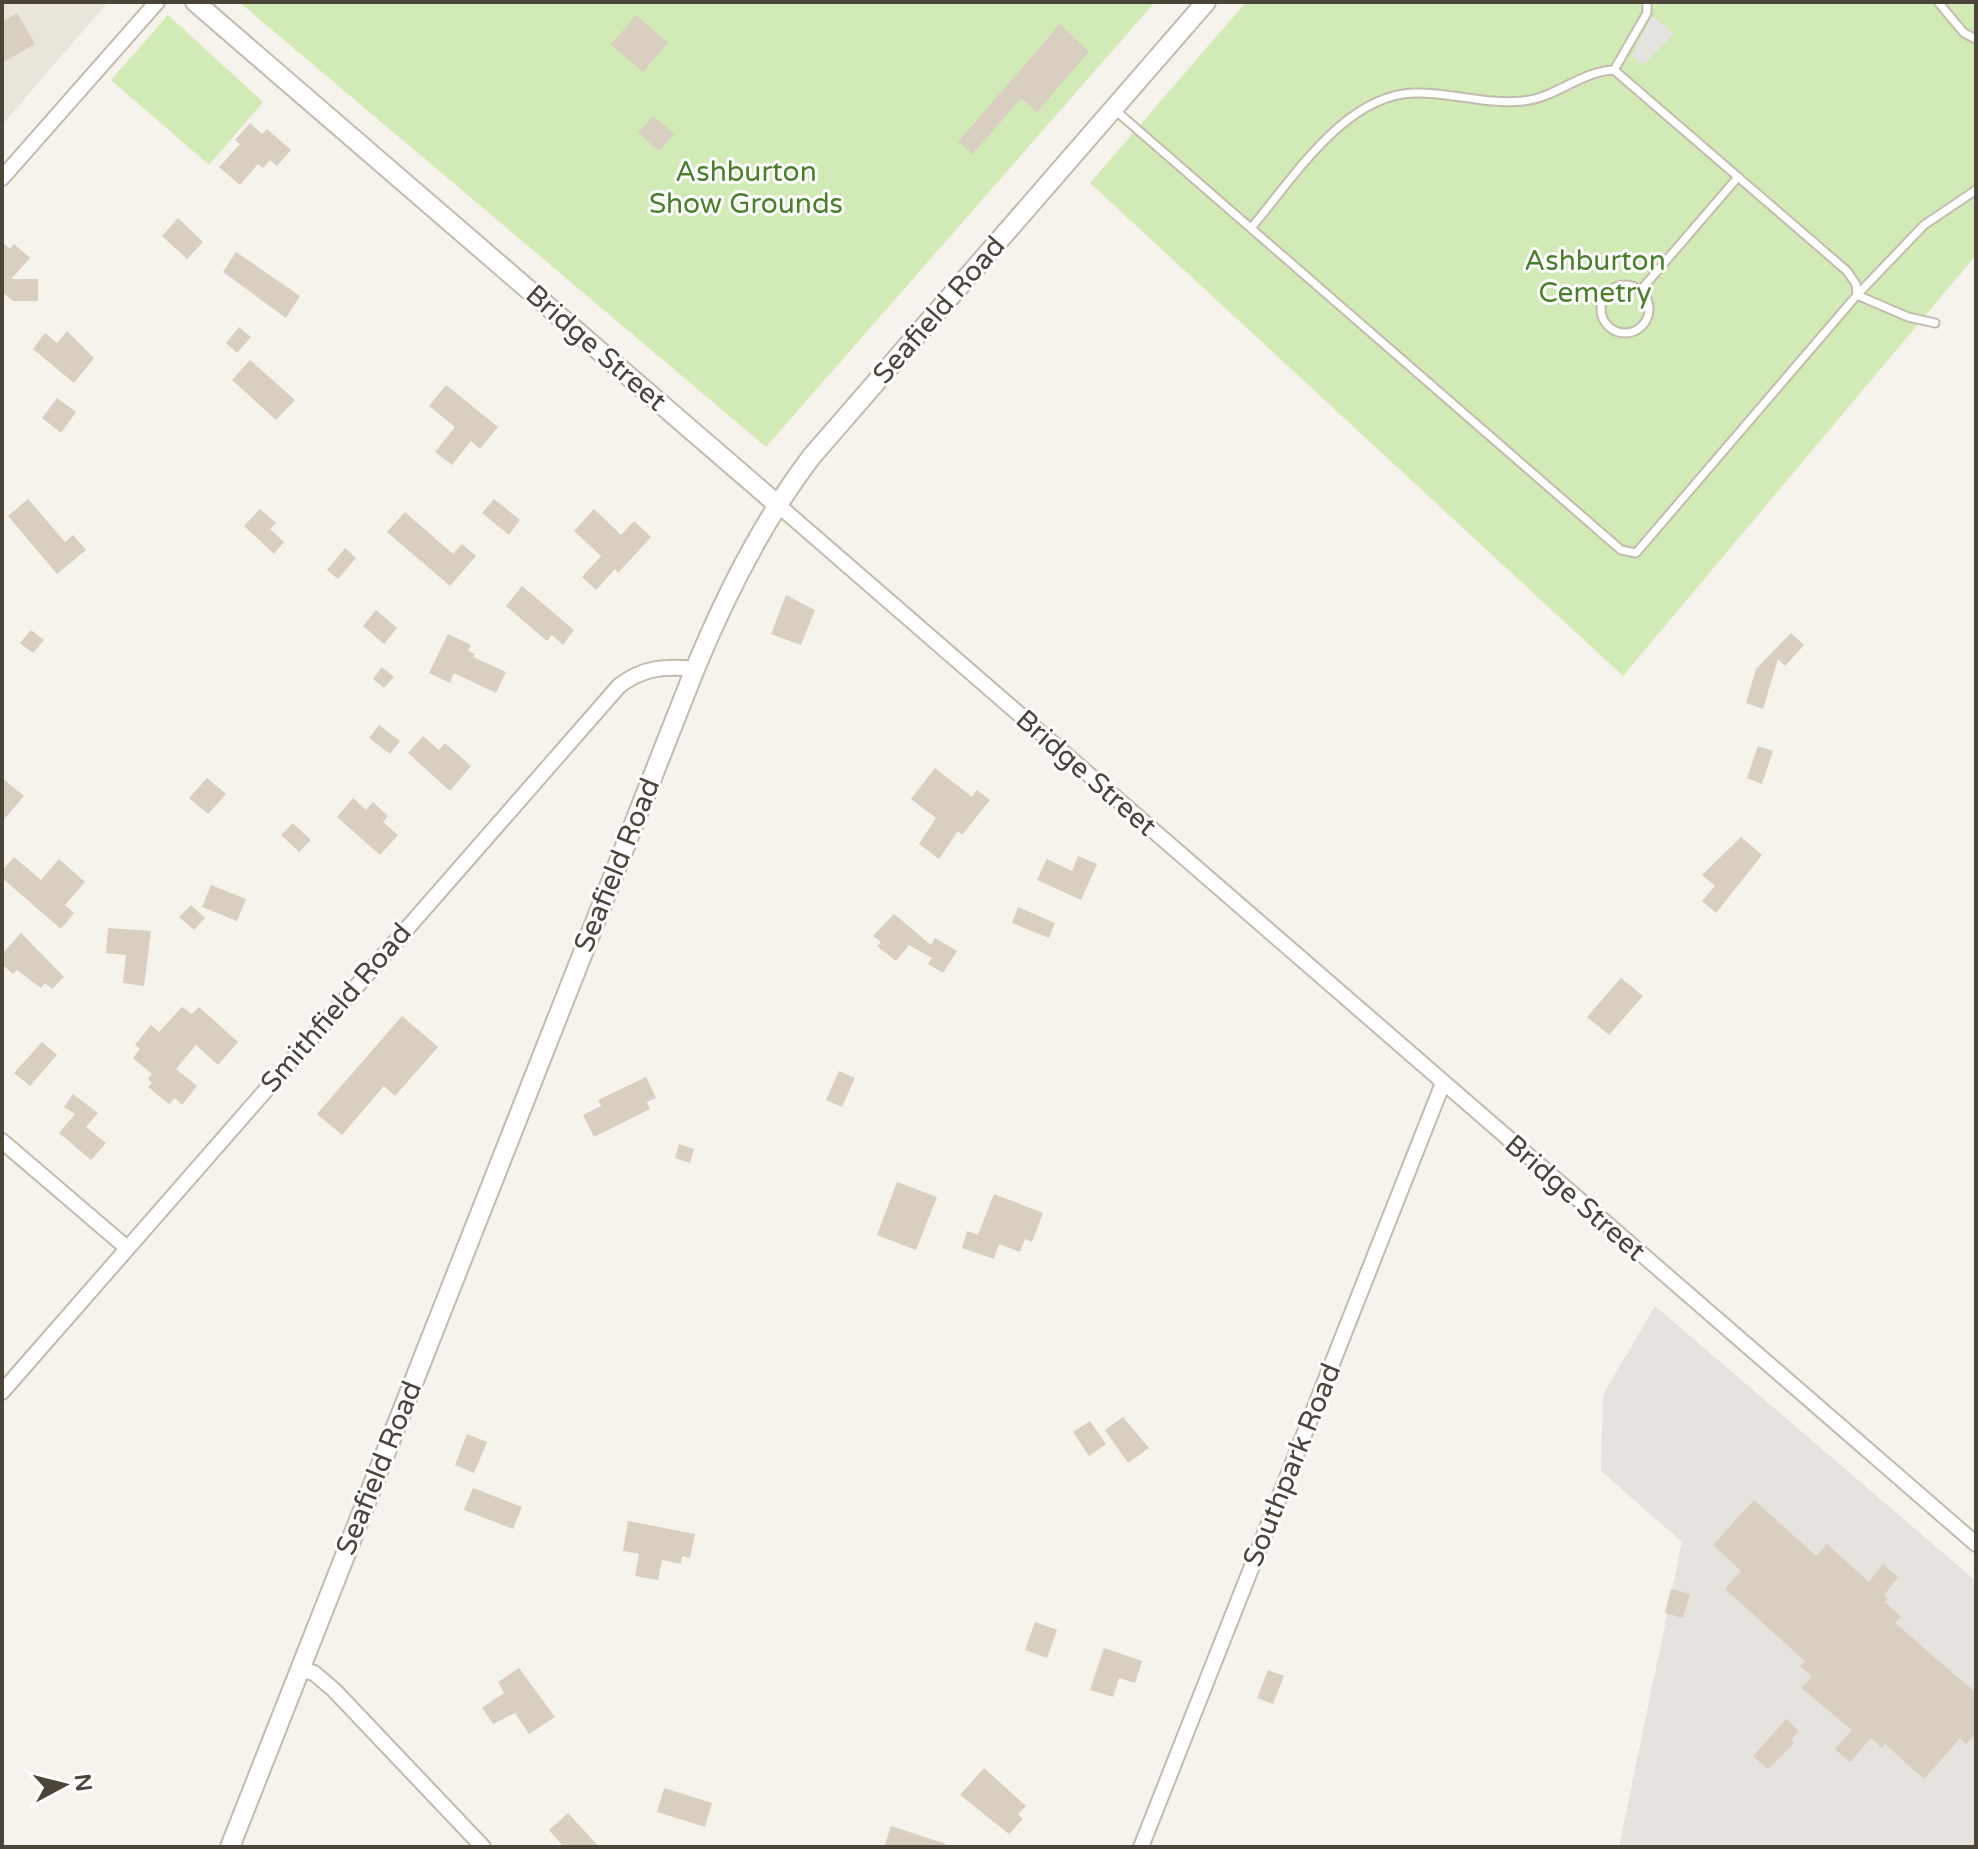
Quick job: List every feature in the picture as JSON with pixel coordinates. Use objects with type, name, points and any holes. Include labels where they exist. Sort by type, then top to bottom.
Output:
[{"type":"street","points":[[2,178],[157,2]]},
{"type":"street","name":"Bridge Street","points":[[195,2],[1976,1544]]},
{"type":"street","name":"Seafield Road","points":[[230,1847],[695,669],[734,582],[778,505],[812,456],[1206,2]]},
{"type":"street","name":"Smithfield Road","points":[[2,1392],[619,686],[633,675],[661,667],[695,669]]},
{"type":"street","name":"Southpark Road","points":[[1141,1847],[1443,1083]]},
{"type":"street","points":[[2,1141],[127,1248]]},
{"type":"street","points":[[300,1669],[314,1673],[334,1690],[483,1847]]},
{"type":"lane","points":[[1614,70],[1640,32],[1647,13],[1647,2]]},
{"type":"lane","points":[[1938,2],[1964,33],[1976,39]]},
{"type":"lane","points":[[1251,228],[1344,120],[1364,106],[1413,93],[1525,101],[1562,91],[1597,71],[1614,70],[1847,271],[1856,284],[1857,295]]},
{"type":"lane","points":[[1114,108],[1621,550],[1636,553],[1857,295],[1924,225],[1976,190]]},
{"type":"lane","points":[[1640,291],[1738,177]]},
{"type":"lane","points":[[1626,286],[1640,291],[1648,304],[1647,320],[1635,331],[1612,329],[1603,316],[1607,295],[1626,286]]},
{"type":"lane","points":[[1857,295],[1908,317],[1935,323]]},
{"type":"shaded area","points":[[2,2],[108,2],[2,125]]},
{"type":"shaded area","points":[[1652,16],[1674,34],[1643,65],[1632,56]]},
{"type":"shaded area","points":[[1655,1306],[1976,1581],[1976,1847],[1619,1847],[1682,1542],[1601,1471],[1603,1395]]},
{"type":"green space","name":"Ashburton Show Grounds","points":[[239,2],[1155,2],[766,447]]},
{"type":"green space","name":"Ashburton Cemetry","points":[[1246,2],[1976,2],[1976,255],[1623,676],[1090,183]]},
{"type":"green space","points":[[168,15],[263,102],[209,165],[111,80]]},
{"type":"building","points":[[17,13],[35,44],[2,63],[2,22]]},
{"type":"building","points":[[636,15],[668,43],[643,72],[611,45]]},
{"type":"building","points":[[1060,24],[1089,52],[1037,112],[1021,98],[973,154],[958,142]]},
{"type":"building","points":[[653,116],[674,134],[659,151],[638,133]]},
{"type":"building","points":[[250,123],[262,134],[267,129],[291,150],[277,166],[270,160],[263,168],[258,164],[240,185],[219,167],[240,144],[235,140]]},
{"type":"building","points":[[178,218],[203,242],[187,259],[162,236]]},
{"type":"building","points":[[2,242],[10,249],[14,244],[30,258],[11,279],[38,279],[38,301],[13,301],[2,292]]},
{"type":"building","points":[[236,252],[300,296],[286,318],[223,272]]},
{"type":"building","points":[[239,327],[251,337],[237,353],[226,343]]},
{"type":"building","points":[[67,331],[94,358],[74,383],[33,349],[45,333],[57,343]]},
{"type":"building","points":[[250,360],[295,400],[276,420],[232,380]]},
{"type":"building","points":[[446,385],[498,427],[480,449],[471,441],[452,465],[435,452],[455,427],[429,406]]},
{"type":"building","points":[[57,398],[76,412],[61,433],[42,418]]},
{"type":"building","points":[[28,499],[65,542],[73,535],[86,550],[57,574],[8,516]]},
{"type":"building","points":[[494,499],[520,520],[509,535],[482,513]]},
{"type":"building","points":[[260,509],[276,523],[270,529],[284,542],[274,554],[244,526]]},
{"type":"building","points":[[594,509],[621,535],[634,521],[651,537],[618,573],[615,569],[596,590],[582,577],[601,556],[574,531]]},
{"type":"building","points":[[405,512],[453,554],[462,544],[476,556],[450,586],[387,532]]},
{"type":"building","points":[[345,548],[356,558],[338,579],[327,570]]},
{"type":"building","points":[[522,586],[574,630],[563,645],[552,635],[547,641],[506,606]]},
{"type":"building","points":[[786,595],[815,610],[801,645],[771,634]]},
{"type":"building","points":[[376,610],[397,628],[384,644],[363,626]]},
{"type":"building","points":[[31,630],[44,640],[33,653],[20,643]]},
{"type":"building","points":[[1791,633],[1804,645],[1785,666],[1778,659],[1763,709],[1746,703],[1756,669]]},
{"type":"building","points":[[448,634],[471,645],[468,651],[475,654],[473,657],[506,672],[496,693],[454,673],[450,683],[429,673]]},
{"type":"building","points":[[382,667],[394,677],[384,688],[373,679]]},
{"type":"building","points":[[379,725],[400,741],[390,754],[369,738]]},
{"type":"building","points":[[423,736],[439,750],[445,743],[471,766],[450,791],[408,753]]},
{"type":"building","points":[[1758,746],[1773,751],[1762,784],[1747,778]]},
{"type":"building","points":[[935,768],[972,797],[977,790],[990,800],[962,835],[958,831],[939,859],[919,844],[936,818],[911,799]]},
{"type":"building","points":[[2,778],[24,796],[2,822]]},
{"type":"building","points":[[207,778],[226,794],[208,814],[189,798]]},
{"type":"building","points":[[353,798],[366,810],[373,802],[388,816],[383,822],[398,835],[380,855],[337,817]]},
{"type":"building","points":[[293,823],[311,840],[299,852],[281,835]]},
{"type":"building","points":[[1741,837],[1762,855],[1716,913],[1702,901],[1715,886],[1702,875]]},
{"type":"building","points":[[1078,856],[1097,864],[1081,900],[1037,880],[1047,859],[1072,871]]},
{"type":"building","points":[[14,857],[41,880],[59,859],[85,882],[65,905],[74,913],[61,929],[2,878],[2,871]]},
{"type":"building","points":[[211,885],[246,899],[237,921],[202,907]]},
{"type":"building","points":[[191,905],[205,918],[194,930],[179,917]]},
{"type":"building","points":[[1018,907],[1055,923],[1049,938],[1012,923]]},
{"type":"building","points":[[894,914],[931,945],[935,938],[957,951],[943,973],[928,964],[932,958],[909,945],[896,961],[877,946],[881,942],[873,936]]},
{"type":"building","points":[[108,928],[151,931],[144,986],[123,983],[126,955],[106,953]]},
{"type":"building","points":[[21,933],[64,977],[52,989],[45,983],[41,988],[17,970],[13,974],[2,964],[2,954]]},
{"type":"building","points":[[1621,978],[1643,996],[1609,1035],[1587,1017]]},
{"type":"building","points":[[182,1007],[192,1014],[199,1007],[238,1042],[218,1065],[196,1045],[176,1069],[197,1086],[182,1105],[175,1098],[169,1104],[148,1087],[152,1083],[148,1079],[152,1074],[133,1058],[140,1049],[135,1045],[151,1025],[159,1032]]},
{"type":"building","points":[[402,1016],[438,1047],[395,1096],[384,1086],[342,1135],[317,1114]]},
{"type":"building","points":[[42,1042],[57,1055],[30,1086],[14,1073]]},
{"type":"building","points":[[839,1071],[855,1078],[842,1107],[826,1100]]},
{"type":"building","points":[[646,1077],[656,1098],[647,1102],[650,1109],[594,1137],[583,1115],[601,1106],[598,1100]]},
{"type":"building","points":[[73,1094],[98,1113],[86,1127],[106,1143],[91,1160],[59,1133],[75,1114],[64,1107]]},
{"type":"building","points":[[679,1144],[694,1149],[690,1163],[675,1158]]},
{"type":"building","points":[[897,1182],[937,1197],[916,1250],[877,1235]]},
{"type":"building","points":[[994,1194],[1043,1213],[1032,1242],[1025,1239],[1020,1252],[999,1244],[994,1259],[962,1248],[967,1231],[978,1235]]},
{"type":"building","points":[[1123,1417],[1149,1448],[1128,1463],[1105,1430]]},
{"type":"building","points":[[1090,1421],[1106,1444],[1089,1456],[1073,1432]]},
{"type":"building","points":[[467,1434],[487,1442],[474,1473],[455,1465]]},
{"type":"building","points":[[473,1488],[522,1507],[513,1529],[464,1510]]},
{"type":"building","points":[[1754,1500],[1816,1556],[1827,1544],[1869,1582],[1883,1564],[1898,1577],[1884,1595],[1888,1599],[1885,1602],[1901,1617],[1895,1623],[1976,1693],[1976,1733],[1966,1744],[1960,1738],[1924,1779],[1885,1744],[1882,1748],[1871,1738],[1850,1762],[1835,1749],[1852,1730],[1801,1688],[1812,1677],[1800,1666],[1805,1661],[1725,1589],[1741,1571],[1713,1545]]},
{"type":"building","points":[[628,1521],[695,1534],[690,1558],[682,1556],[681,1564],[662,1560],[658,1580],[635,1576],[639,1554],[623,1551]]},
{"type":"building","points":[[1671,1589],[1690,1594],[1683,1618],[1665,1613]]},
{"type":"building","points":[[1035,1622],[1057,1630],[1047,1658],[1025,1650]]},
{"type":"building","points":[[1104,1648],[1142,1661],[1135,1683],[1119,1678],[1113,1697],[1090,1690]]},
{"type":"building","points":[[519,1668],[555,1717],[529,1734],[515,1713],[493,1724],[482,1708],[504,1693],[498,1682]]},
{"type":"building","points":[[1268,1670],[1284,1676],[1273,1704],[1257,1698]]},
{"type":"building","points":[[1786,1719],[1799,1731],[1791,1740],[1794,1743],[1768,1769],[1753,1756]]},
{"type":"building","points":[[984,1768],[1026,1806],[1018,1814],[1023,1819],[1009,1834],[960,1795]]},
{"type":"building","points":[[664,1788],[712,1803],[705,1827],[657,1812]]},
{"type":"building","points":[[568,1813],[599,1847],[564,1847],[549,1830]]},
{"type":"building","points":[[891,1826],[946,1844],[945,1847],[884,1847]]}]
